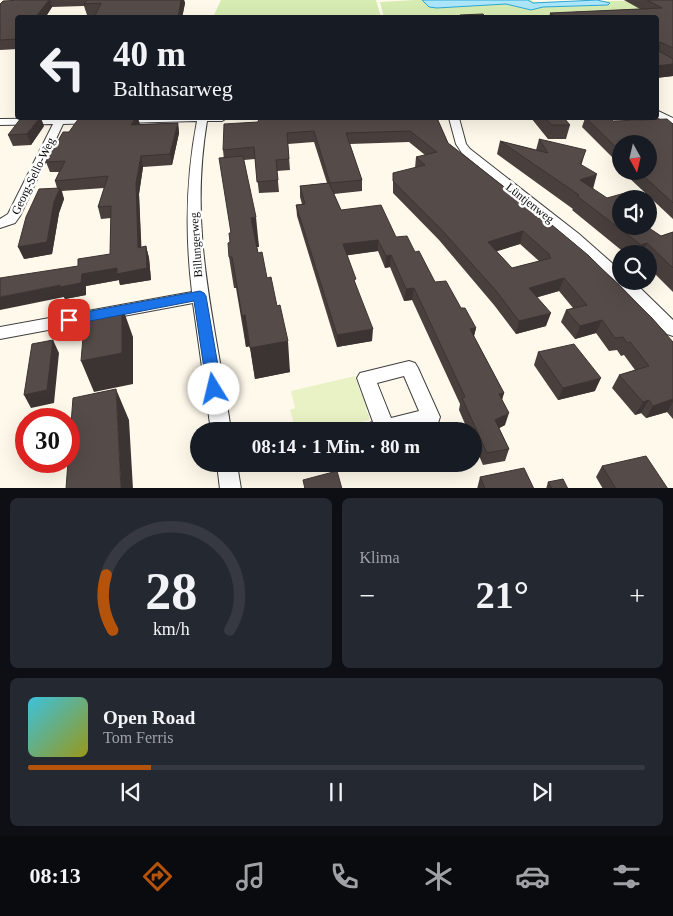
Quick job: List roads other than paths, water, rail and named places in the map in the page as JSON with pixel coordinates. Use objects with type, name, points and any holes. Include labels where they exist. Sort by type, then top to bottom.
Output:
[{"type":"street","points":[[659,113],[673,112]]},
{"type":"street","points":[[659,115],[673,122]]},
{"type":"street","points":[[0,122],[107,120]]},
{"type":"street","name":"Billungerweg","points":[[202,120],[195,170],[194,207],[200,296],[220,422]]},
{"type":"street","name":"Lüntjenweg","points":[[455,120],[461,144],[470,155],[574,237],[612,271]]},
{"type":"street","name":"Georg-Sello-Weg","points":[[0,224],[14,216],[60,121]]},
{"type":"street","name":"Lüntjenweg","points":[[632,290],[673,330]]},
{"type":"street","points":[[0,333],[200,296]]},
{"type":"street","points":[[228,472],[231,488]]},
{"type":"water","points":[[422,0],[528,0],[533,3],[597,0],[610,3],[608,5],[543,7],[531,10],[506,4],[437,8],[429,7]]}]
